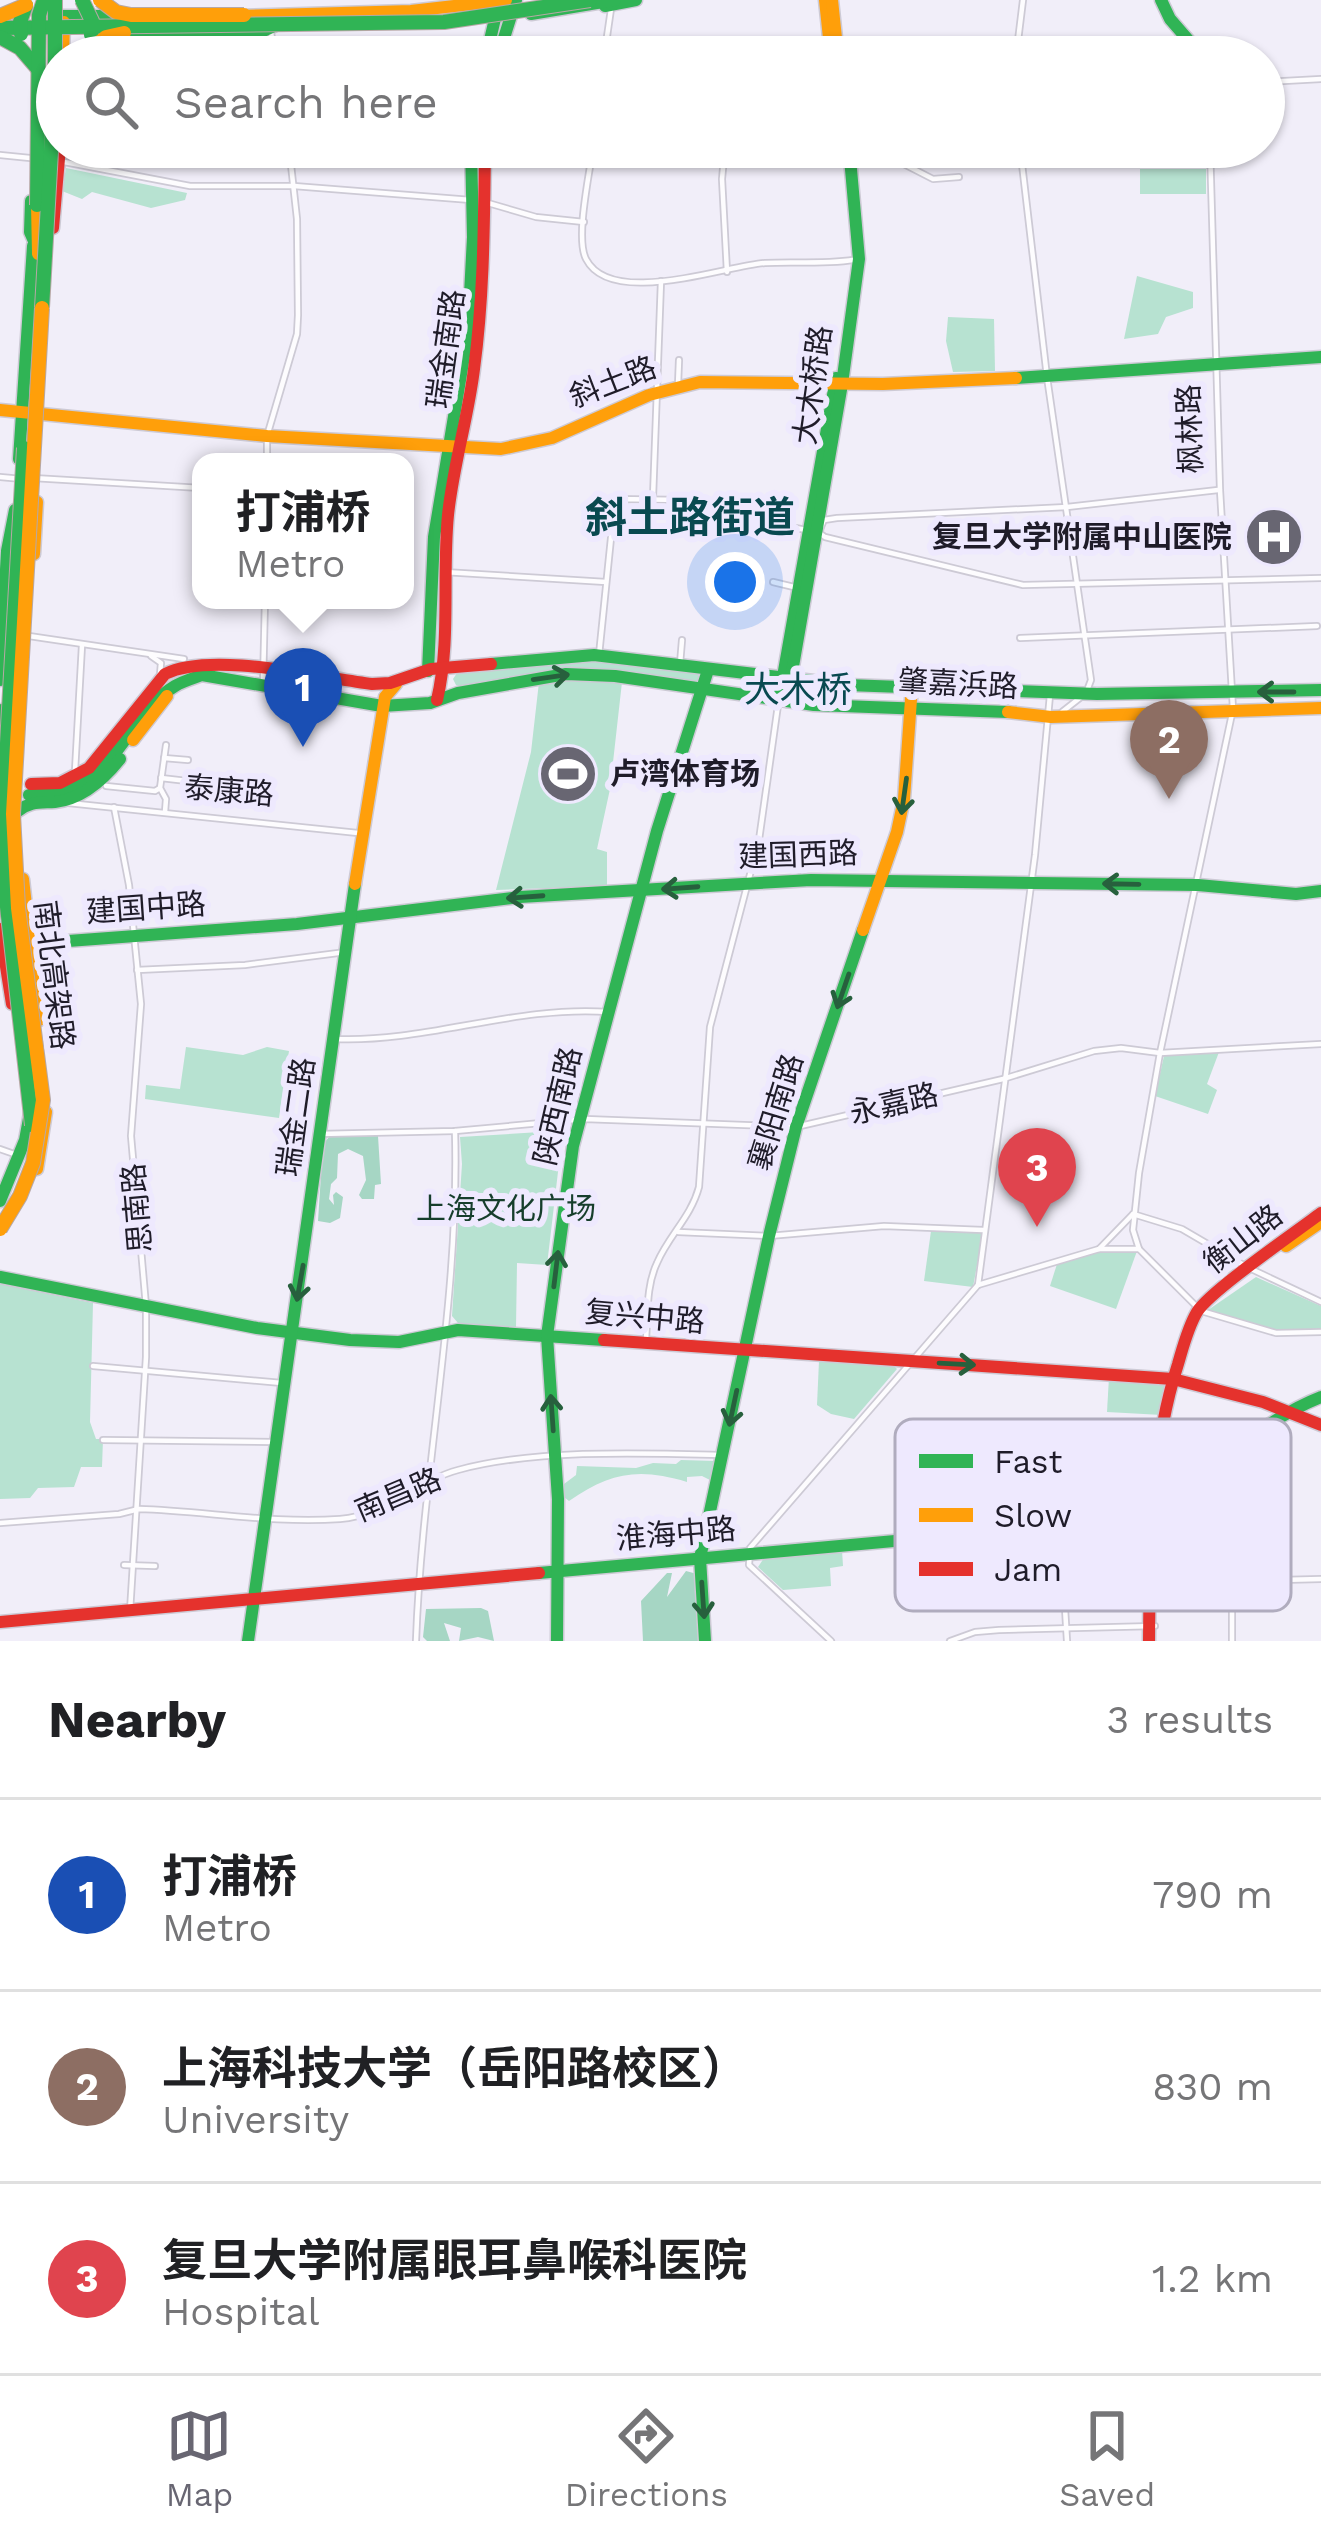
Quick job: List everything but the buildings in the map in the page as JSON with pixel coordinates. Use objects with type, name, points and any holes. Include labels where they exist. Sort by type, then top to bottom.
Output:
[{"type":"main road","points":[[100,0],[116,12],[131,15],[285,19]]},
{"type":"main road","points":[[40,33],[104,22],[501,0],[500,36]]},
{"type":"main road","points":[[495,36],[516,0]]},
{"type":"main road","points":[[40,33],[285,19],[443,16],[636,0]]},
{"type":"main road","points":[[828,0],[832,36]]},
{"type":"main road","points":[[1161,0],[1185,36]]},
{"type":"main road","points":[[40,33],[444,22],[603,1]]},
{"type":"main road","points":[[40,33],[82,5],[267,14],[411,29],[603,1]]},
{"type":"main road","points":[[40,33],[92,29],[90,12],[82,5]]},
{"type":"main road","points":[[82,5],[104,22]]},
{"type":"main road","points":[[411,5],[411,29]]},
{"type":"main road","points":[[529,14],[552,6]]},
{"type":"main road","points":[[40,33],[261,32],[267,14]]},
{"type":"main road","points":[[38,36],[39,15],[40,33]]},
{"type":"main road","points":[[110,36],[358,22]]},
{"type":"main road","points":[[36,103],[34,161],[41,250]]},
{"type":"main road","points":[[37,205],[39,168]]},
{"type":"main road","name":"南北高架路","points":[[0,1214],[13,1192],[32,1133],[3,832],[12,539],[48,168]]},
{"type":"main road","points":[[0,680],[28,599],[28,483],[22,412],[49,168]]},
{"type":"main road","points":[[0,739],[12,539],[28,483],[39,414],[41,250],[49,168]]},
{"type":"main road","name":"瑞金南路","points":[[474,168],[478,201]]},
{"type":"main road","name":"瑞金南路","points":[[438,670],[432,568],[468,332],[472,237],[482,168]]},
{"type":"main road","name":"大木桥路","points":[[781,704],[857,259],[850,168]]},
{"type":"main road","name":"南北高架路","points":[[0,1228],[20,1196],[40,1133],[43,1100],[18,908],[13,814],[41,250]]},
{"type":"main road","name":"斜土路","points":[[0,410],[268,436],[452,447],[526,446],[678,386],[739,380],[839,384],[1046,377],[1321,357]]},
{"type":"main road","name":"瑞金南路","points":[[437,700],[452,447]]},
{"type":"main road","points":[[0,1201],[27,1130],[14,946],[18,811],[26,789],[20,760],[34,507],[28,483]]},
{"type":"main road","name":"大木桥路","points":[[787,680],[798,588],[813,531]]},
{"type":"main road","points":[[12,539],[23,712]]},
{"type":"main road","points":[[0,739],[16,635]]},
{"type":"main road","name":"肇嘉浜路","points":[[384,698],[438,670],[564,655],[680,664],[787,680],[1086,693],[1321,690]]},
{"type":"main road","points":[[18,811],[36,800],[57,802],[100,786],[173,669],[195,663],[384,698]]},
{"type":"main road","name":"陕西南路","points":[[557,1641],[556,1458],[548,1336],[579,1119],[708,670]]},
{"type":"main road","name":"肇嘉浜路","points":[[384,698],[437,700],[566,674],[704,689],[781,704],[989,710],[1053,717],[1321,708]]},
{"type":"main road","points":[[20,760],[26,775],[35,779],[75,771],[97,754],[143,694],[202,675],[264,677],[384,698]]},
{"type":"main road","name":"襄阳南路","points":[[705,1641],[700,1558],[769,1236],[796,1127],[903,806],[912,685]]},
{"type":"main road","points":[[0,808],[26,789],[68,786],[95,769],[165,686]]},
{"type":"main road","name":"瑞金二路","points":[[248,1641],[348,951],[360,833],[384,698]]},
{"type":"main road","points":[[0,781],[20,760]]},
{"type":"main road","points":[[20,836],[18,866],[34,1028]]},
{"type":"main road","points":[[0,874],[42,1067],[46,1120],[40,1163],[28,1194],[0,1238]]},
{"type":"main road","name":"建国西路","points":[[279,925],[476,901],[749,883],[1031,882],[1198,885],[1296,894],[1321,891]]},
{"type":"main road","points":[[0,898],[26,1052]]},
{"type":"main road","name":"建国中路","points":[[14,946],[279,925]]},
{"type":"main road","points":[[0,928],[14,946]]},
{"type":"main road","points":[[310,1208],[307,1200],[326,1082]]},
{"type":"main road","name":"衡山路","points":[[1200,1310],[1321,1217]]},
{"type":"main road","name":"复兴中路","points":[[0,1277],[291,1332],[399,1342],[458,1330],[1176,1379],[1287,1410],[1321,1425]]},
{"type":"main road","points":[[1169,1419],[1176,1379],[1200,1310]]},
{"type":"main road","name":"淮海中路","points":[[1274,1419],[1321,1397]]},
{"type":"main road","name":"淮海中路","points":[[0,1622],[895,1541]]},
{"type":"street","points":[[1019,36],[1023,0]]},
{"type":"street","points":[[603,1],[604,36]]},
{"type":"street","points":[[267,14],[272,36]]},
{"type":"street","points":[[1285,81],[1321,79]]},
{"type":"street","points":[[0,154],[36,155]]},
{"type":"street","points":[[109,168],[223,189],[294,186],[478,201],[536,217],[584,222]]},
{"type":"street","points":[[267,453],[296,334],[292,168]]},
{"type":"street","points":[[590,168],[582,248],[592,268],[619,280],[661,281],[759,263],[857,259]]},
{"type":"street","points":[[723,168],[727,272]]},
{"type":"street","points":[[911,168],[933,179],[959,177]]},
{"type":"street","points":[[1022,168],[1046,377],[1090,680],[1086,693],[1053,717]]},
{"type":"street","name":"枫林路","points":[[1139,1249],[1133,1214],[1160,1053],[1233,709],[1220,490],[1210,168]]},
{"type":"street","points":[[653,498],[661,281]]},
{"type":"street","points":[[678,386],[679,360]]},
{"type":"street","points":[[0,477],[28,483],[192,488]]},
{"type":"street","points":[[813,531],[824,520],[837,518],[1066,506],[1220,490]]},
{"type":"street","points":[[598,655],[615,499],[696,502],[748,520],[813,531],[1023,585],[1321,578]]},
{"type":"street","points":[[443,572],[605,581]]},
{"type":"street","points":[[773,582],[798,588]]},
{"type":"street","points":[[264,677],[265,609]]},
{"type":"street","points":[[1021,638],[1317,626]]},
{"type":"street","points":[[16,635],[155,657],[161,663],[165,686]]},
{"type":"street","points":[[680,664],[682,640]]},
{"type":"street","points":[[82,646],[195,663]]},
{"type":"street","points":[[75,771],[82,646]]},
{"type":"street","points":[[978,1285],[1053,717],[1050,692]]},
{"type":"street","points":[[645,1345],[657,1262],[698,1190],[710,1027],[749,883],[781,704]]},
{"type":"street","points":[[165,812],[166,799],[160,788],[166,745]]},
{"type":"street","points":[[164,758],[188,760]]},
{"type":"street","points":[[161,778],[187,782]]},
{"type":"street","points":[[91,805],[88,796],[100,786],[160,788]]},
{"type":"street","name":"泰康路","points":[[57,802],[360,833]]},
{"type":"street","name":"思南路","points":[[114,807],[141,1004],[131,1136],[146,1306],[145,1371],[130,1611]]},
{"type":"street","points":[[137,970],[245,965],[348,951]]},
{"type":"street","points":[[335,1039],[397,1039],[503,1016],[609,1012]]},
{"type":"street","name":"永嘉路","points":[[319,1134],[454,1131],[579,1119],[796,1127],[1003,1079],[1107,1048],[1160,1053],[1321,1044]]},
{"type":"street","points":[[416,1641],[456,1169],[454,1131]]},
{"type":"street","points":[[0,1149],[40,1163]]},
{"type":"street","points":[[1099,1249],[1133,1214],[1182,1229],[1250,1269],[1321,1302]]},
{"type":"street","points":[[678,1232],[769,1236],[884,1226],[985,1230]]},
{"type":"street","points":[[831,1641],[749,1564],[748,1554],[822,1460],[978,1285],[1099,1249],[1139,1249],[1200,1310],[1276,1333],[1321,1332]]},
{"type":"street","points":[[93,1366],[282,1383]]},
{"type":"street","points":[[103,1440],[274,1442]]},
{"type":"street","name":"南昌路","points":[[0,1523],[139,1509],[357,1516],[454,1471],[505,1461],[723,1455]]},
{"type":"street","points":[[124,1565],[155,1566]]},
{"type":"street","points":[[1291,1580],[1321,1579]]},
{"type":"street","points":[[1066,1611],[1066,1641]]},
{"type":"street","points":[[1232,1641],[1233,1611]]},
{"type":"street","points":[[950,1641],[987,1631],[1152,1634]]},
{"type":"green space","points":[[66,168],[187,193],[185,200],[151,208],[92,192],[82,199],[62,191]]},
{"type":"green space","points":[[1140,169],[1206,169],[1206,194],[1140,194]]},
{"type":"green space","points":[[1137,276],[1193,292],[1193,308],[1166,317],[1158,334],[1124,339]]},
{"type":"green space","points":[[948,317],[994,319],[995,371],[953,372],[946,341]]},
{"type":"green space","points":[[569,656],[697,671],[700,679],[576,669],[463,687],[453,679],[457,673]]},
{"type":"green space","name":"卢湾体育场","points":[[567,678],[622,682],[610,789],[597,849],[607,852],[607,886],[496,890],[531,752],[539,682]]},
{"type":"green space","points":[[186,1047],[243,1055],[267,1047],[289,1051],[279,1118],[145,1099],[146,1085],[180,1089]]},
{"type":"green space","points":[[1219,1052],[1207,1084],[1217,1090],[1208,1114],[1155,1096],[1164,1056]]},
{"type":"green space","name":"上海文化广场","points":[[556,1131],[562,1138],[547,1265],[517,1263],[516,1327],[458,1323],[452,1316],[460,1137]]},
{"type":"green space","points":[[330,1136],[378,1136],[381,1184],[375,1185],[374,1199],[362,1199],[363,1156],[348,1149],[338,1154],[337,1178],[329,1199],[334,1205],[336,1192],[343,1197],[340,1218],[330,1223],[318,1221],[323,1144]]},
{"type":"green space","points":[[931,1231],[983,1233],[973,1287],[924,1281]]},
{"type":"green space","points":[[1101,1251],[1137,1251],[1116,1309],[1050,1286],[1057,1264]]},
{"type":"green space","points":[[1256,1277],[1321,1306],[1321,1330],[1275,1331],[1208,1310]]},
{"type":"green space","points":[[0,1284],[93,1303],[90,1422],[96,1439],[103,1439],[102,1467],[81,1467],[74,1487],[38,1488],[30,1498],[0,1499]]},
{"type":"green space","points":[[819,1361],[897,1369],[854,1419],[817,1405]]},
{"type":"green space","points":[[1109,1377],[1170,1382],[1162,1415],[1107,1412]]},
{"type":"green space","points":[[681,1460],[716,1461],[712,1481],[702,1476],[687,1477],[687,1482],[625,1475],[597,1484],[569,1501],[564,1497],[564,1484],[576,1475],[577,1466],[636,1468]]},
{"type":"green space","points":[[842,1550],[843,1566],[830,1568],[831,1586],[783,1590],[758,1567],[764,1558]]},
{"type":"green space","points":[[686,1571],[697,1574],[703,1641],[643,1641],[641,1601],[672,1573],[667,1597]]},
{"type":"green space","points":[[426,1609],[488,1611],[494,1641],[478,1637],[459,1641],[461,1628],[444,1623],[450,1641],[423,1637]]},
{"type":"traffic: fast","points":[[39,36],[44,0]]},
{"type":"traffic: fast","points":[[55,0],[55,36]]},
{"type":"traffic: fast","points":[[82,0],[92,21],[91,35]]},
{"type":"traffic: fast","points":[[505,36],[516,0]]},
{"type":"traffic: fast","points":[[0,28],[444,22],[590,0]]},
{"type":"traffic: fast","points":[[531,14],[615,0]]},
{"type":"traffic: fast","points":[[605,6],[636,0]]},
{"type":"traffic: fast","points":[[1161,0],[1185,36]]},
{"type":"traffic: fast","points":[[21,34],[26,5]]},
{"type":"traffic: fast","points":[[491,36],[497,10]]},
{"type":"traffic: fast","points":[[46,16],[122,16]]},
{"type":"traffic: fast","points":[[116,33],[261,32],[274,26]]},
{"type":"traffic: fast","points":[[0,37],[20,48],[36,67]]},
{"type":"traffic: fast","points":[[37,168],[37,205]]},
{"type":"traffic: fast","points":[[42,308],[50,168]]},
{"type":"traffic: fast","points":[[428,671],[434,537],[468,332],[471,168]]},
{"type":"traffic: fast","points":[[787,701],[859,259],[851,168]]},
{"type":"traffic: fast","points":[[31,201],[34,241]]},
{"type":"traffic: fast","points":[[19,459],[33,246]]},
{"type":"traffic: fast","points":[[1016,378],[1321,357]]},
{"type":"traffic: fast","points":[[779,699],[836,378]]},
{"type":"traffic: fast","points":[[24,448],[3,813],[6,898],[32,1125]]},
{"type":"traffic: fast","points":[[0,680],[7,551],[15,510]]},
{"type":"traffic: fast","points":[[491,664],[594,655],[847,685],[1097,694],[1321,690]]},
{"type":"traffic: fast","points":[[557,1641],[558,1499],[547,1336],[573,1146],[657,831],[708,670]]},
{"type":"traffic: fast","points":[[29,795],[62,791],[85,781],[113,756],[160,697],[202,675],[382,706],[430,703],[458,693],[566,674],[615,676],[814,705],[1008,712]]},
{"type":"traffic: fast","points":[[0,738],[2,710]]},
{"type":"traffic: fast","points":[[18,811],[84,792],[120,759]]},
{"type":"traffic: fast","points":[[28,944],[297,924],[520,897],[811,880],[1321,891]]},
{"type":"traffic: fast","points":[[248,1641],[355,884]]},
{"type":"traffic: fast","points":[[705,1641],[700,1558],[769,1236],[796,1127],[863,930]]},
{"type":"traffic: fast","points":[[0,1201],[25,1140],[30,1113]]},
{"type":"traffic: fast","points":[[0,1277],[257,1328],[350,1340],[399,1342],[458,1330],[604,1340]]},
{"type":"traffic: fast","points":[[1278,1419],[1321,1397]]},
{"type":"traffic: fast","points":[[539,1573],[895,1541]]},
{"type":"traffic: slow","points":[[100,0],[116,12],[131,15],[244,15]]},
{"type":"traffic: slow","points":[[238,16],[411,11],[506,0]]},
{"type":"traffic: slow","points":[[825,0],[829,36]]},
{"type":"traffic: slow","points":[[832,0],[836,36]]},
{"type":"traffic: slow","points":[[0,16],[26,5]]},
{"type":"traffic: slow","points":[[64,22],[64,36]]},
{"type":"traffic: slow","points":[[110,36],[124,33]]},
{"type":"traffic: slow","points":[[37,205],[38,254]]},
{"type":"traffic: slow","points":[[0,1229],[33,1163],[43,1100],[18,908],[13,814],[42,308]]},
{"type":"traffic: slow","points":[[0,410],[267,436],[501,449],[552,438],[649,395],[700,382],[883,384],[1016,378]]},
{"type":"traffic: slow","points":[[34,554],[37,502]]},
{"type":"traffic: slow","points":[[355,884],[385,697],[396,684]]},
{"type":"traffic: slow","points":[[863,930],[904,799],[912,685]]},
{"type":"traffic: slow","points":[[133,740],[167,696]]},
{"type":"traffic: slow","points":[[1008,712],[1051,717],[1321,708]]},
{"type":"traffic: slow","points":[[23,879],[39,1020]]},
{"type":"traffic: slow","points":[[37,1169],[46,1112]]},
{"type":"traffic: slow","points":[[1286,1246],[1321,1222]]},
{"type":"traffic: jam","points":[[53,228],[58,168]]},
{"type":"traffic: jam","points":[[437,700],[444,655],[448,515],[480,314],[485,168]]},
{"type":"traffic: jam","points":[[31,784],[60,783],[89,768],[165,674],[185,668],[236,665],[372,684],[431,669],[491,664]]},
{"type":"traffic: jam","points":[[0,929],[12,1004]]},
{"type":"traffic: jam","points":[[1164,1419],[1197,1312],[1218,1290],[1321,1213]]},
{"type":"traffic: jam","points":[[604,1340],[1173,1379],[1263,1402],[1321,1425]]},
{"type":"traffic: jam","points":[[0,1622],[539,1573]]},
{"type":"traffic: jam","points":[[1149,1641],[1150,1611]]},
{"type":"place","name":"复旦大学附属中山医院","points":[[1274,537]]},
{"type":"place","name":"打浦桥","points":[[303,747]]},
{"type":"place","name":"卢湾体育场","points":[[568,774]]},
{"type":"place","name":"上海科技大学（岳阳路校区）","points":[[1169,799]]},
{"type":"place","name":"复旦大学附属眼耳鼻喉科医院","points":[[1037,1227]]},
{"type":"district","name":"斜土路街道","points":[[690,517]]},
{"type":"district","name":"大木桥","points":[[798,689]]}]
